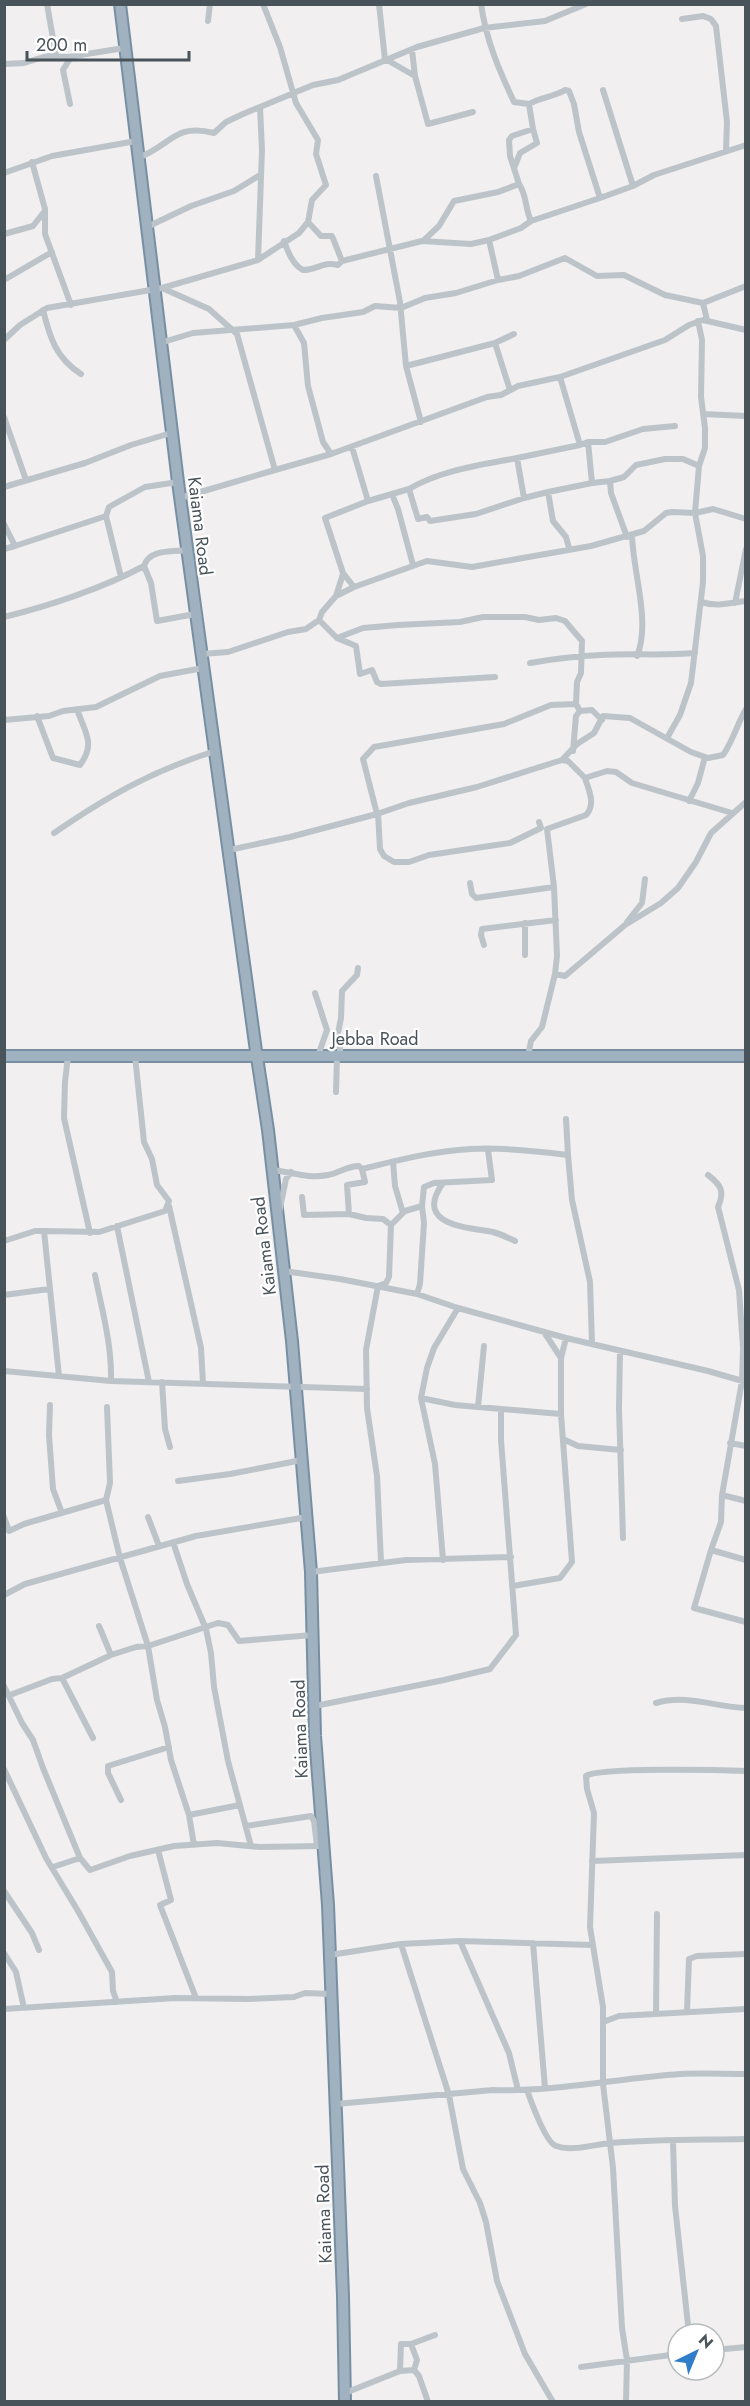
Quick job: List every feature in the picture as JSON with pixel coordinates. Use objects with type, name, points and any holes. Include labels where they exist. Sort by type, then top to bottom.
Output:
[{"type":"highway","name":"Kaiama Road","points":[[120,4],[147,227],[158,289],[160,343],[171,433],[257,1054],[296,1385],[311,1572],[320,1846],[330,1955],[345,2397]]},
{"type":"highway","name":"Jebba Road","points":[[4,1050],[257,1054],[320,1050],[338,1053],[746,1056]]},
{"type":"highway","name":"Jebba Road","points":[[4,1056],[746,1050]]},
{"type":"street","points":[[47,4],[56,57]]},
{"type":"street","points":[[208,21],[210,4]]},
{"type":"street","points":[[4,340],[20,325],[44,310],[158,289],[258,260],[299,233],[308,222],[312,200],[326,185],[316,154],[318,140],[296,103],[280,47],[263,4]]},
{"type":"street","points":[[379,4],[386,60]]},
{"type":"street","points":[[482,4],[484,27],[493,56],[514,102],[529,104],[544,97],[569,91],[579,132],[600,198]]},
{"type":"street","points":[[138,158],[157,149],[175,135],[199,129],[214,133],[226,122],[243,114],[319,83],[338,80],[412,50],[484,27],[545,21],[586,4]]},
{"type":"street","points":[[682,19],[703,16],[711,19],[716,26],[727,122],[726,150]]},
{"type":"street","points":[[4,64],[24,63],[47,56],[71,57],[124,48]]},
{"type":"street","points":[[412,50],[428,124],[472,112]]},
{"type":"street","points":[[70,104],[63,70],[71,57]]},
{"type":"street","points":[[386,60],[416,76]]},
{"type":"street","points":[[603,90],[633,186]]},
{"type":"street","points":[[515,166],[520,153],[537,143],[529,104]]},
{"type":"street","points":[[258,260],[262,150],[260,107]]},
{"type":"street","points":[[243,114],[251,116],[259,123]]},
{"type":"street","points":[[531,221],[526,211],[525,194],[510,156],[509,140],[512,136],[533,129]]},
{"type":"street","points":[[4,173],[32,162],[136,141]]},
{"type":"street","points":[[284,241],[291,257],[303,270],[317,268],[328,262],[338,265],[342,261],[422,241],[471,244],[489,240],[521,228],[531,221],[633,186],[654,175],[746,145]]},
{"type":"street","points":[[32,162],[45,209],[45,234],[71,305]]},
{"type":"street","points":[[147,227],[190,206],[234,191],[260,175]]},
{"type":"street","points":[[376,176],[392,249],[401,308],[406,366],[421,422]]},
{"type":"street","points":[[422,241],[439,226],[454,201],[498,192],[519,183]]},
{"type":"street","points":[[4,234],[33,226],[45,209]]},
{"type":"street","points":[[308,222],[321,236],[332,236],[342,261]]},
{"type":"street","points":[[33,226],[45,234]]},
{"type":"street","points":[[489,240],[498,280]]},
{"type":"street","points":[[4,280],[52,252]]},
{"type":"street","points":[[160,343],[193,333],[294,325],[363,312],[375,306],[401,308],[425,298],[519,276],[565,258],[597,276],[624,275],[665,295],[704,303],[746,286]]},
{"type":"street","points":[[158,289],[209,309],[234,331],[238,338],[275,470]]},
{"type":"street","points":[[704,303],[707,320]]},
{"type":"street","points":[[44,310],[52,344],[67,365],[81,374]]},
{"type":"street","points":[[180,498],[331,454],[487,397],[501,395],[518,386],[560,377],[665,340],[698,321],[707,320],[746,330]]},
{"type":"street","points":[[667,738],[686,699],[694,669],[701,602],[702,556],[695,513],[699,466],[705,448],[700,397],[702,340],[698,321]]},
{"type":"street","points":[[294,325],[304,344],[308,386],[323,442],[331,454]]},
{"type":"street","points":[[406,366],[495,343],[514,334]]},
{"type":"street","points":[[495,343],[510,390]]},
{"type":"street","points":[[560,377],[580,445]]},
{"type":"street","points":[[703,414],[746,416]]},
{"type":"street","points":[[4,417],[26,480]]},
{"type":"street","points":[[354,587],[343,573],[325,518],[460,469],[588,442],[605,442],[643,429],[675,426]]},
{"type":"street","points":[[4,487],[85,463],[171,433]]},
{"type":"street","points":[[588,442],[592,483]]},
{"type":"street","points":[[352,447],[368,501]]},
{"type":"street","points":[[517,458],[524,498]]},
{"type":"street","points":[[410,489],[418,519],[427,517],[430,521],[476,514],[548,492],[610,481],[624,477],[636,465],[665,459],[683,459],[699,466]]},
{"type":"street","points":[[610,481],[611,493],[629,536],[633,556],[643,621],[643,641],[637,656]]},
{"type":"street","points":[[121,577],[106,516],[108,507],[124,497],[157,484],[178,482]]},
{"type":"street","points":[[548,492],[553,520],[566,537],[569,548]]},
{"type":"street","points":[[392,494],[413,565]]},
{"type":"street","points":[[201,654],[228,652],[288,632],[306,629],[319,620],[322,612],[336,596],[413,565],[435,561],[472,567],[629,536],[644,531],[666,513],[695,513],[713,509],[746,519]]},
{"type":"street","points":[[4,549],[106,516]]},
{"type":"street","points":[[4,524],[15,546]]},
{"type":"street","points":[[735,603],[746,549]]},
{"type":"street","points":[[4,617],[36,609],[121,577],[144,566],[150,556],[187,550]]},
{"type":"street","points":[[144,566],[151,583],[157,621],[195,614]]},
{"type":"street","points":[[336,596],[343,573]]},
{"type":"street","points":[[701,602],[713,606],[746,601]]},
{"type":"street","points":[[337,638],[363,628],[460,622],[483,617],[525,617],[539,620],[556,618],[565,621],[582,641],[581,673],[577,682],[576,704],[580,711]]},
{"type":"street","points":[[319,620],[337,638],[356,646],[360,674],[372,670],[377,682],[381,684],[495,676]]},
{"type":"street","points":[[530,663],[555,657],[695,653]]},
{"type":"street","points":[[4,720],[96,707],[160,675],[203,668]]},
{"type":"street","points":[[539,822],[541,828],[510,843],[429,855],[409,862],[394,862],[384,856],[380,849],[378,813],[363,759],[374,747],[504,724],[551,705],[576,704]]},
{"type":"street","points":[[229,850],[290,837],[378,813],[409,802],[477,787],[562,760],[573,751],[577,744],[594,733],[603,716],[630,718],[691,752],[705,757],[723,755],[746,709]]},
{"type":"street","points":[[37,716],[53,758],[80,765],[90,743],[77,710]]},
{"type":"street","points":[[573,751],[576,716],[580,711],[592,710],[602,720]]},
{"type":"street","points":[[54,833],[88,810],[147,776],[215,751]]},
{"type":"street","points":[[689,801],[698,783],[705,757]]},
{"type":"street","points":[[529,1051],[531,1041],[542,1027],[555,974],[554,887],[546,830],[586,815],[592,802],[585,778],[568,762],[562,760]]},
{"type":"street","points":[[585,778],[607,771],[616,772],[632,783],[732,813]]},
{"type":"street","points":[[555,974],[565,976],[624,925],[661,903],[678,888],[693,868],[711,833],[746,802]]},
{"type":"street","points":[[624,925],[642,903],[645,879]]},
{"type":"street","points":[[470,883],[472,894],[476,898],[554,887]]},
{"type":"street","points":[[638,908],[647,911]]},
{"type":"street","points":[[484,945],[482,929],[556,920]]},
{"type":"street","points":[[525,923],[525,955]]},
{"type":"street","points":[[336,1092],[342,991],[357,975],[358,968]]},
{"type":"street","points":[[315,993],[327,1030],[320,1050]]},
{"type":"street","points":[[68,1056],[64,1118],[90,1233]]},
{"type":"street","points":[[135,1056],[144,1142],[152,1159],[157,1185],[169,1201],[201,1348],[203,1383]]},
{"type":"street","points":[[567,1119],[572,1200],[590,1282],[592,1344]]},
{"type":"street","points":[[362,1169],[443,1152],[473,1149],[568,1155]]},
{"type":"street","points":[[417,1294],[420,1284],[424,1223],[422,1206],[424,1187],[443,1183],[492,1180],[488,1150]]},
{"type":"street","points":[[393,1162],[394,1186],[403,1213]]},
{"type":"street","points":[[272,1170],[314,1177],[330,1175],[348,1166],[359,1166],[365,1182],[347,1185],[349,1214]]},
{"type":"street","points":[[277,1216],[281,1211],[285,1179],[291,1172]]},
{"type":"street","points":[[708,1175],[721,1186],[723,1194],[718,1207],[740,1290],[744,1381],[730,1443],[722,1495],[721,1522],[694,1608],[746,1622]]},
{"type":"street","points":[[443,1183],[434,1197],[434,1204],[436,1210],[447,1222],[457,1227],[496,1233],[515,1241]]},
{"type":"street","points":[[302,1197],[304,1215],[349,1214],[383,1219],[391,1225]]},
{"type":"street","points":[[4,1241],[35,1230],[90,1233],[165,1211],[169,1206]]},
{"type":"street","points":[[378,1286],[386,1282],[389,1277],[391,1225],[403,1213],[422,1206]]},
{"type":"street","points":[[117,1226],[149,1382]]},
{"type":"street","points":[[44,1230],[59,1376]]},
{"type":"street","points":[[284,1271],[417,1294],[458,1308],[566,1338],[744,1381]]},
{"type":"street","points":[[95,1275],[112,1366],[111,1381]]},
{"type":"street","points":[[378,1286],[366,1350],[367,1407],[377,1476],[381,1562]]},
{"type":"street","points":[[4,1294],[49,1289]]},
{"type":"street","points":[[442,1560],[435,1464],[421,1398],[434,1348],[458,1308]]},
{"type":"street","points":[[544,1332],[561,1358]]},
{"type":"street","points":[[513,1586],[560,1578],[572,1562],[561,1414],[561,1358],[566,1338]]},
{"type":"street","points":[[478,1407],[484,1346]]},
{"type":"street","points":[[620,1352],[619,1408],[623,1538]]},
{"type":"street","points":[[4,1371],[111,1381],[367,1389]]},
{"type":"street","points":[[162,1382],[165,1429],[170,1447]]},
{"type":"street","points":[[421,1398],[501,1410],[561,1414]]},
{"type":"street","points":[[50,1405],[49,1435],[53,1489],[62,1513]]},
{"type":"street","points":[[107,1407],[110,1483],[106,1500],[120,1558],[148,1646],[157,1700],[189,1815],[194,1845]]},
{"type":"street","points":[[315,1706],[377,1695],[490,1669],[516,1635],[501,1440],[501,1410]]},
{"type":"street","points":[[563,1439],[578,1446],[621,1450]]},
{"type":"street","points":[[730,1443],[746,1446]]},
{"type":"street","points":[[178,1481],[302,1460]]},
{"type":"street","points":[[722,1495],[746,1501]]},
{"type":"street","points":[[4,1517],[7,1532],[24,1524],[106,1500]]},
{"type":"street","points":[[148,1517],[159,1546]]},
{"type":"street","points":[[4,1594],[25,1584],[173,1542],[307,1517]]},
{"type":"street","points":[[173,1542],[187,1584],[206,1629],[228,1761],[251,1846]]},
{"type":"street","points":[[711,1550],[746,1560]]},
{"type":"street","points":[[311,1572],[381,1562],[511,1557]]},
{"type":"street","points":[[10,1695],[52,1679],[62,1678],[136,1647],[148,1646],[224,1623],[228,1625],[236,1639],[242,1641],[314,1635]]},
{"type":"street","points":[[99,1626],[111,1656]]},
{"type":"street","points":[[62,1678],[93,1738]]},
{"type":"street","points":[[4,1686],[33,1740],[80,1858],[90,1870],[123,1858],[194,1845],[217,1843],[251,1846],[320,1846],[311,1816],[246,1826]]},
{"type":"street","points":[[656,1703],[672,1698],[746,1708]]},
{"type":"street","points":[[120,1800],[108,1773],[108,1766],[169,1747]]},
{"type":"street","points":[[4,1769],[46,1858],[112,1972],[113,1991],[117,2002]]},
{"type":"street","points":[[626,2402],[627,2360],[622,2328],[611,2143],[603,2084],[603,2022],[600,1985],[590,1927],[594,1813],[586,1780],[590,1773],[650,1770],[746,1771]]},
{"type":"street","points":[[189,1815],[240,1805]]},
{"type":"street","points":[[158,1850],[171,1900],[160,1905],[196,1998]]},
{"type":"street","points":[[592,1861],[746,1855]]},
{"type":"street","points":[[53,1867],[80,1858]]},
{"type":"street","points":[[4,1891],[32,1933],[39,1950]]},
{"type":"street","points":[[656,2013],[657,1914]]},
{"type":"street","points":[[330,1955],[401,1944],[460,1941],[592,1945]]},
{"type":"street","points":[[460,1941],[509,2053],[518,2090]]},
{"type":"street","points":[[533,1943],[545,2088]]},
{"type":"street","points":[[401,1944],[449,2095],[463,2169],[480,2203],[486,2222],[497,2281],[525,2354],[553,2402]]},
{"type":"street","points":[[4,1953],[16,1972],[24,2008]]},
{"type":"street","points":[[687,2012],[689,1959],[697,1956],[746,1954]]},
{"type":"street","points":[[4,2010],[175,1998],[248,1999],[294,1997],[305,1993],[331,1994]]},
{"type":"street","points":[[603,2022],[619,2016],[746,2009]]},
{"type":"street","points":[[336,2103],[493,2090],[527,2090],[603,2084],[681,2074],[746,2074]]},
{"type":"street","points":[[527,2090],[533,2108],[554,2145],[576,2148],[611,2143],[746,2139]]},
{"type":"street","points":[[673,2141],[675,2206],[688,2322]]},
{"type":"street","points":[[400,2372],[400,2346],[435,2336]]},
{"type":"street","points":[[411,2344],[417,2360],[414,2370]]},
{"type":"street","points":[[726,2349],[746,2347]]},
{"type":"street","points":[[581,2367],[666,2355]]},
{"type":"street","points":[[345,2397],[400,2372],[414,2370]]},
{"type":"street","points":[[414,2370],[419,2376],[428,2402]]}]
